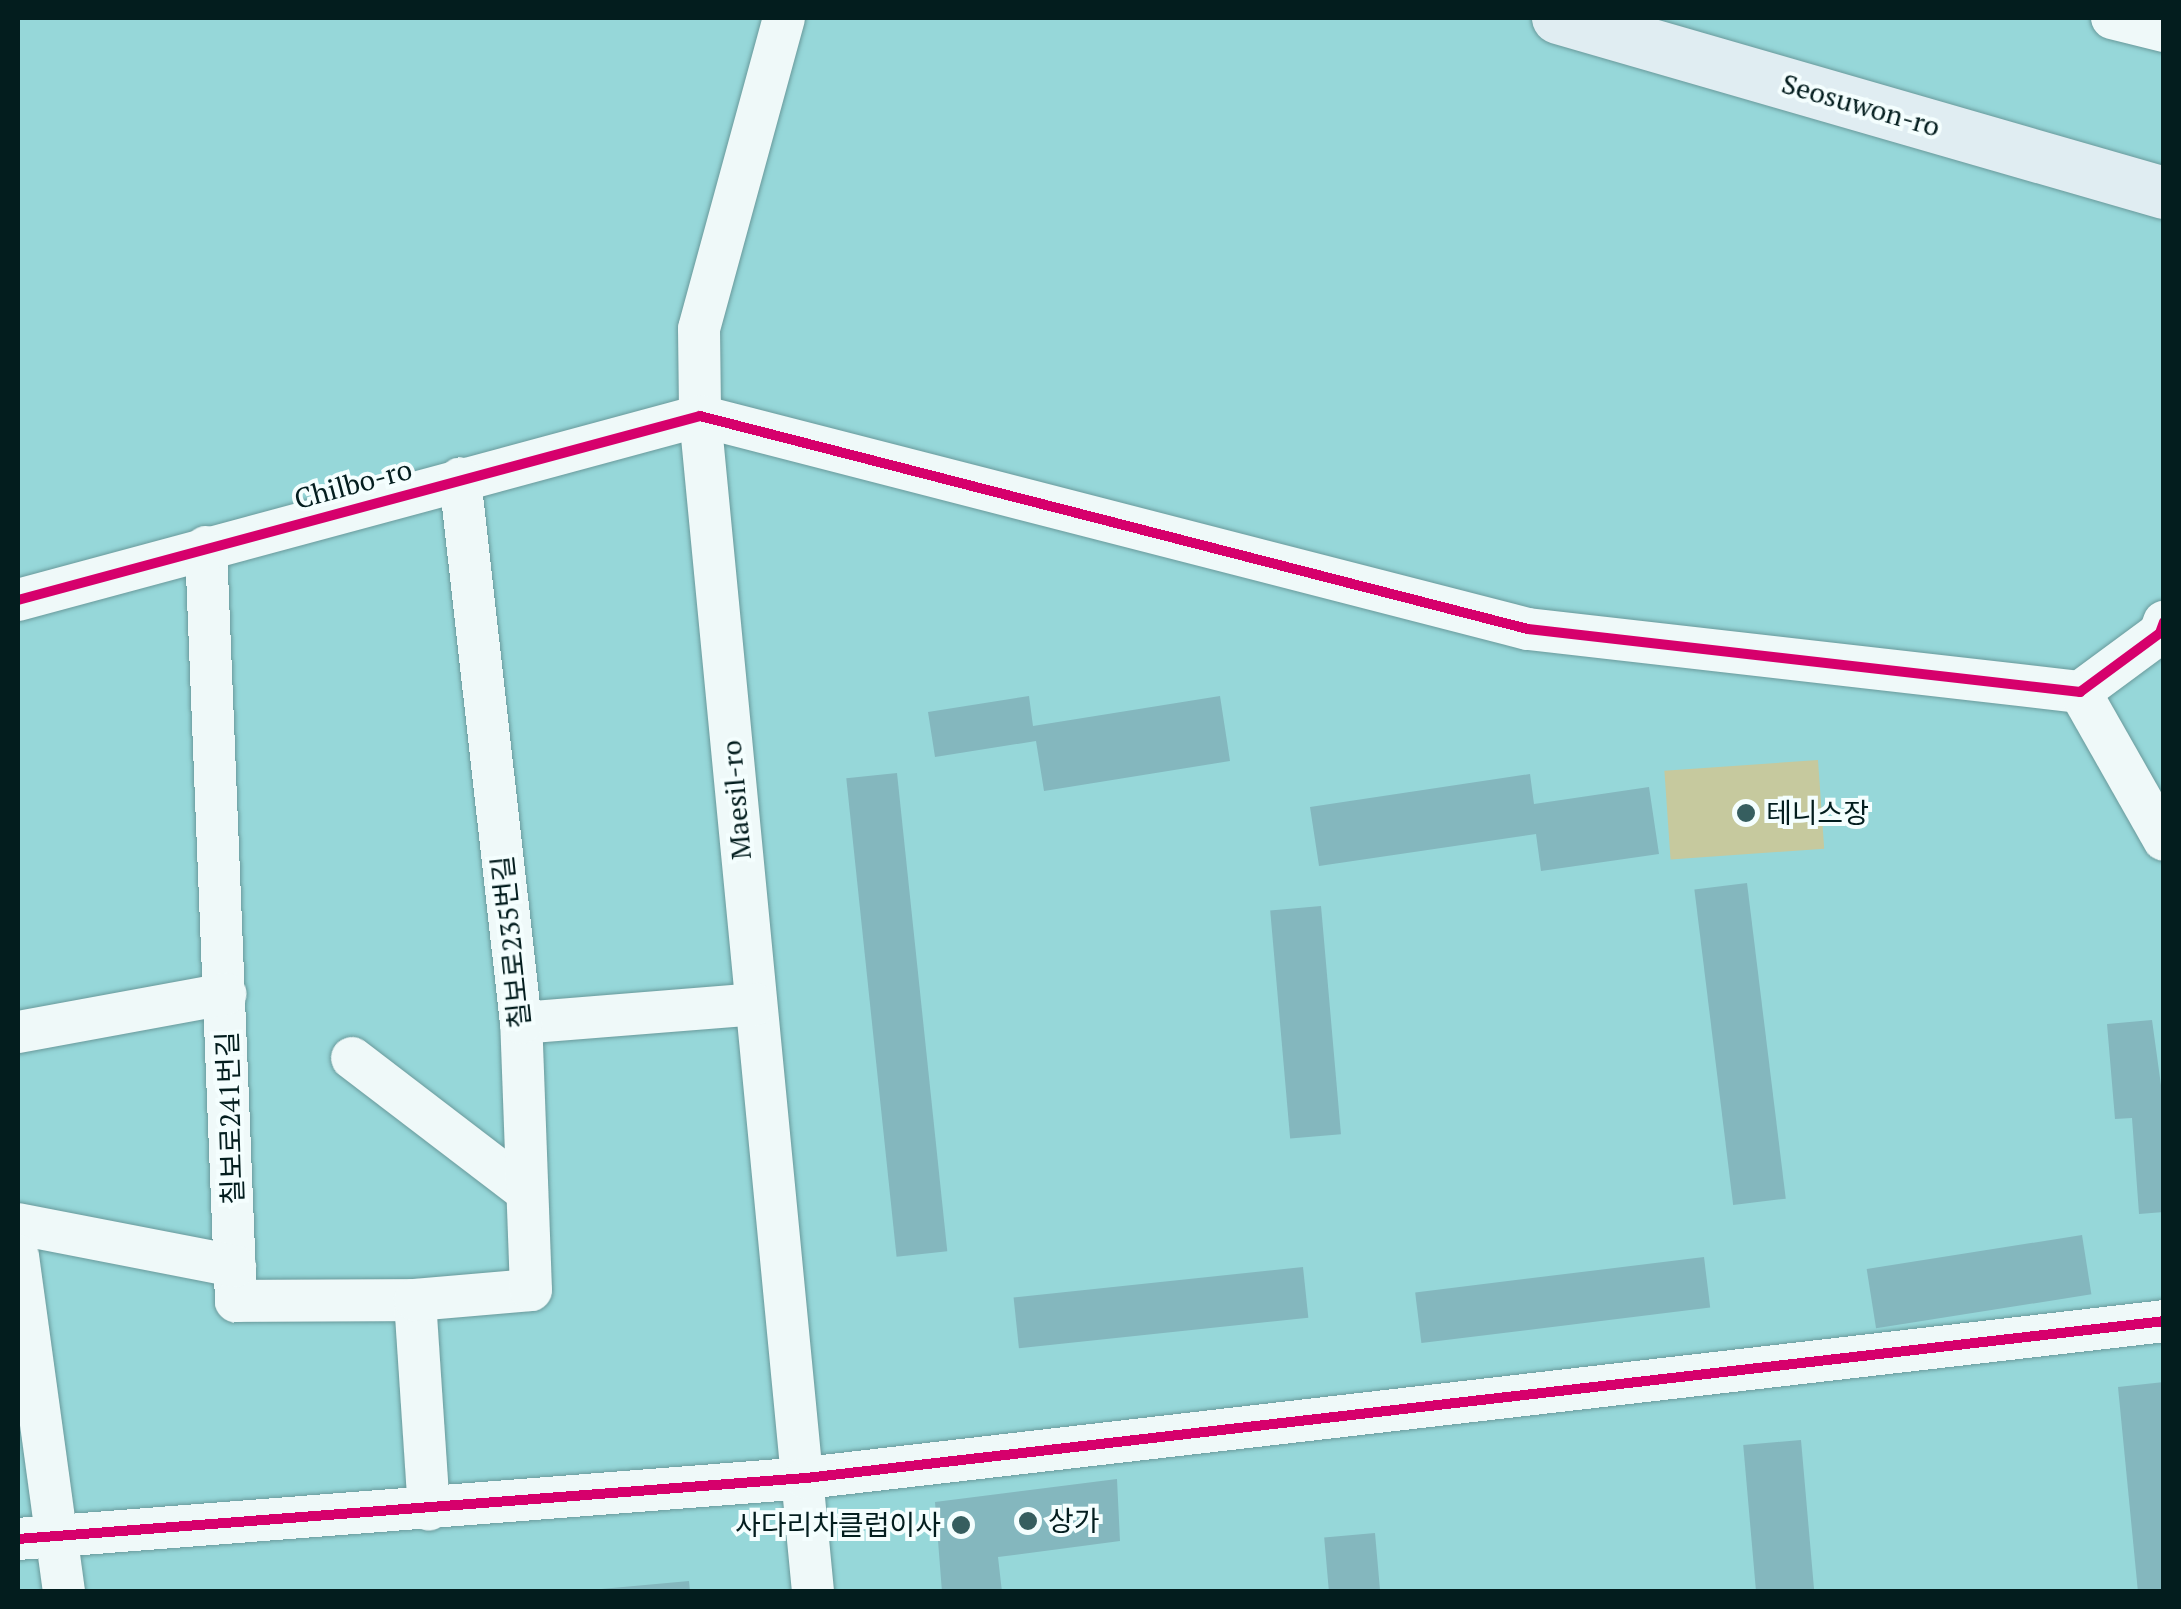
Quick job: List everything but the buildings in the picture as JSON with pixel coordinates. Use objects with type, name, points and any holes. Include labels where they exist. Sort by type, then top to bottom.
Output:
[{"type":"main road","name":"Seosuwon-ro","points":[[1558,18],[2164,193]]},
{"type":"street","name":"Maesil-ro","points":[[784,18],[699,329],[700,416],[755,1004],[806,1478],[814,1592]]},
{"type":"street","points":[[2112,18],[2164,31]]},
{"type":"street","name":"Chilbo-ro","points":[[18,600],[700,416]]},
{"type":"street","points":[[700,416],[1528,630],[2080,692],[2162,631]]},
{"type":"street","name":"칠보로235번길","points":[[415,1300],[531,1290],[522,1024],[460,478]]},
{"type":"street","name":"칠보로241번길","points":[[206,547],[236,1301],[415,1300]]},
{"type":"street","points":[[2080,692],[2164,840]]},
{"type":"street","points":[[18,1032],[226,994]]},
{"type":"street","points":[[522,1024],[755,1004]]},
{"type":"street","points":[[352,1058],[527,1192]]},
{"type":"street","points":[[18,1224],[236,1266]]},
{"type":"street","points":[[18,1256],[38,1537],[64,1592]]},
{"type":"street","points":[[415,1300],[430,1510]]},
{"type":"street","points":[[38,1537],[430,1510],[806,1478],[2164,1321]]},
{"type":"green space","name":"테니스장","points":[[1818,760],[1824,849],[1671,860],[1664,771]]},
{"type":"cycle path","points":[[18,600],[700,416],[1528,629],[2080,692],[2160,633],[2164,622]]},
{"type":"cycle path","points":[[18,1539],[806,1478],[2164,1321]]},
{"type":"place","name":"테니스장","points":[[1746,813]]},
{"type":"place","name":"상가","points":[[1028,1521]]},
{"type":"place","name":"사다리차클럽이사","points":[[961,1525]]}]
